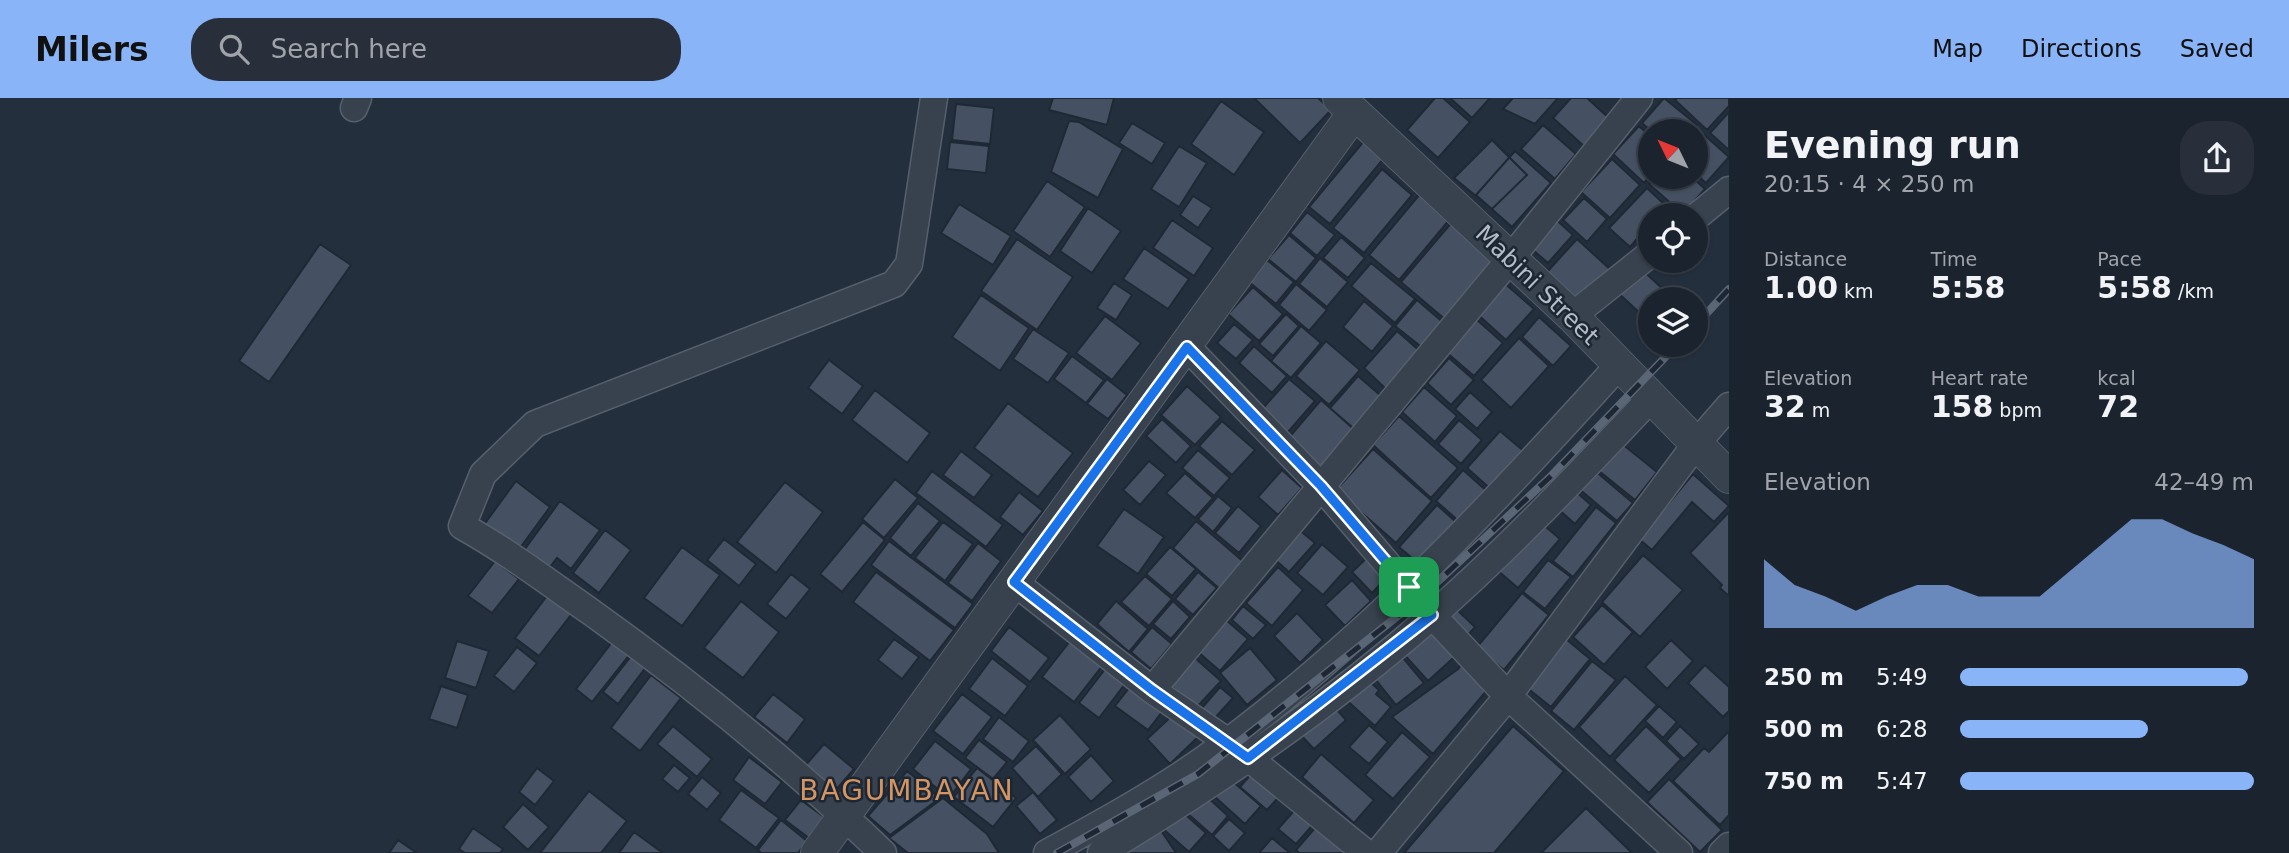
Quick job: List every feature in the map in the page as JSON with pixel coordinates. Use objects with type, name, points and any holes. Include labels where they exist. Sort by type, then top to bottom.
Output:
[{"type":"street","points":[[883,853],[844,816],[669,668],[498,547],[462,526],[483,474],[535,424],[894,284],[909,264],[934,98]]},
{"type":"street","points":[[1152,690],[1511,258],[1639,98]]},
{"type":"street","points":[[817,853],[1187,347],[1353,103]]},
{"type":"street","name":"Mabini Street","points":[[1353,103],[1572,316],[1729,477]]},
{"type":"street","points":[[1708,207],[1729,190]]},
{"type":"street","points":[[1572,316],[1638,264]]},
{"type":"street","points":[[1187,347],[1321,486],[1432,615],[1508,696],[1679,853]]},
{"type":"street","points":[[1048,853],[1154,793],[1228,741],[1409,587],[1471,527],[1619,365]]},
{"type":"street","points":[[1101,853],[1248,758],[1432,615],[1523,531],[1652,397]]},
{"type":"street","points":[[1378,853],[1508,696],[1696,444],[1729,405]]},
{"type":"street","points":[[1014,582],[1152,690],[1228,741],[1366,853]]},
{"type":"street","points":[[1722,853],[1729,846]]},
{"type":"building","points":[[1053,98],[1114,98],[1107,125],[1049,110]]},
{"type":"building","points":[[1254,98],[1318,98],[1331,110],[1300,143]]},
{"type":"building","points":[[1435,98],[1443,98],[1470,122],[1438,158],[1407,130]]},
{"type":"building","points":[[1450,98],[1490,98],[1472,118]]},
{"type":"building","points":[[1513,98],[1558,98],[1535,124],[1503,109]]},
{"type":"building","points":[[1571,98],[1587,98],[1611,120],[1586,148],[1553,118]]},
{"type":"building","points":[[1664,98],[1690,119],[1646,119]]},
{"type":"building","points":[[1729,98],[1729,106],[1708,129],[1708,119],[1695,119],[1675,100]]},
{"type":"building","points":[[1221,101],[1264,132],[1234,175],[1191,144]]},
{"type":"building","points":[[956,104],[994,108],[990,144],[952,140]]},
{"type":"building","points":[[1729,112],[1729,150],[1710,133]]},
{"type":"building","points":[[1069,121],[1079,122],[1123,149],[1098,198],[1051,172]]},
{"type":"building","points":[[1132,123],[1165,143],[1152,164],[1119,143]]},
{"type":"building","points":[[1543,125],[1576,154],[1555,179],[1521,149]]},
{"type":"building","points":[[1638,127],[1638,177],[1613,154]]},
{"type":"building","points":[[1708,138],[1729,157],[1708,181]]},
{"type":"building","points":[[1492,140],[1527,175],[1492,209],[1454,178]]},
{"type":"building","points":[[1364,141],[1384,158],[1330,224],[1309,207]]},
{"type":"building","points":[[950,142],[989,146],[986,173],[947,169]]},
{"type":"building","points":[[1179,146],[1207,163],[1179,207],[1151,189]]},
{"type":"building","points":[[1515,151],[1551,183],[1512,227],[1476,195]]},
{"type":"building","points":[[1612,159],[1638,183],[1638,187],[1610,218],[1581,192]]},
{"type":"building","points":[[1382,169],[1412,195],[1364,253],[1333,228]]},
{"type":"building","points":[[1047,181],[1085,207],[1050,257],[1013,231]]},
{"type":"building","points":[[1646,189],[1663,203],[1638,203],[1638,238],[1630,247],[1609,228]]},
{"type":"building","points":[[1655,189],[1705,189],[1693,203],[1671,203]]},
{"type":"building","points":[[1420,194],[1450,219],[1399,280],[1369,255]]},
{"type":"building","points":[[1193,196],[1212,208],[1198,228],[1180,215]]},
{"type":"building","points":[[1584,198],[1607,219],[1587,242],[1563,220]]},
{"type":"building","points":[[959,204],[1011,236],[993,265],[941,233]]},
{"type":"building","points":[[1088,208],[1121,231],[1092,273],[1060,251]]},
{"type":"building","points":[[1307,212],[1335,235],[1317,256],[1290,233]]},
{"type":"building","points":[[1552,216],[1573,235],[1548,263],[1526,244]]},
{"type":"building","points":[[1172,220],[1213,248],[1194,276],[1153,248]]},
{"type":"building","points":[[1453,221],[1499,259],[1447,321],[1401,282]]},
{"type":"building","points":[[1289,235],[1316,258],[1296,282],[1268,259]]},
{"type":"building","points":[[1341,237],[1365,258],[1348,278],[1323,258]]},
{"type":"building","points":[[1017,239],[1073,277],[1037,330],[981,291]]},
{"type":"building","points":[[1577,239],[1613,272],[1583,305],[1547,272]]},
{"type":"building","points":[[320,244],[351,265],[269,382],[239,361]]},
{"type":"building","points":[[1144,248],[1189,279],[1168,309],[1123,279]]},
{"type":"building","points":[[1320,258],[1348,282],[1327,307],[1299,284]]},
{"type":"building","points":[[1267,260],[1294,282],[1276,304],[1249,282]]},
{"type":"building","points":[[1371,263],[1415,299],[1395,323],[1351,286]]},
{"type":"building","points":[[1638,266],[1638,273],[1646,273],[1661,287],[1638,287],[1638,311],[1616,291]]},
{"type":"building","points":[[1502,281],[1534,309],[1506,340],[1475,312]]},
{"type":"building","points":[[1114,283],[1132,295],[1116,320],[1097,308]]},
{"type":"building","points":[[1296,284],[1327,310],[1309,331],[1279,305]]},
{"type":"building","points":[[1253,287],[1283,314],[1259,341],[1228,314]]},
{"type":"building","points":[[981,295],[1029,328],[1000,371],[952,337]]},
{"type":"building","points":[[1417,300],[1445,324],[1424,349],[1395,326]]},
{"type":"building","points":[[1364,301],[1393,326],[1372,352],[1343,327]]},
{"type":"building","points":[[1286,314],[1299,326],[1273,356],[1259,344]]},
{"type":"building","points":[[1105,316],[1141,343],[1112,380],[1076,353]]},
{"type":"building","points":[[1539,317],[1571,346],[1553,366],[1522,337]]},
{"type":"building","points":[[1476,319],[1503,343],[1474,376],[1446,352]]},
{"type":"building","points":[[1234,324],[1253,340],[1236,359],[1217,343]]},
{"type":"building","points":[[1301,326],[1321,343],[1291,378],[1271,361]]},
{"type":"building","points":[[1033,329],[1069,353],[1048,383],[1013,359]]},
{"type":"building","points":[[1397,331],[1422,353],[1388,391],[1364,368]]},
{"type":"building","points":[[1519,338],[1549,366],[1511,408],[1481,380]]},
{"type":"building","points":[[1326,341],[1360,370],[1329,405],[1296,376]]},
{"type":"building","points":[[1254,346],[1287,376],[1272,393],[1239,363]]},
{"type":"building","points":[[1072,356],[1104,380],[1086,403],[1054,379]]},
{"type":"building","points":[[1449,358],[1474,380],[1451,405],[1427,383]]},
{"type":"building","points":[[829,360],[863,386],[842,414],[808,388]]},
{"type":"building","points":[[1358,376],[1387,401],[1359,433],[1330,408]]},
{"type":"building","points":[[1107,379],[1127,395],[1108,419],[1087,404]]},
{"type":"building","points":[[1289,379],[1315,401],[1281,440],[1255,417]]},
{"type":"building","points":[[1187,386],[1221,417],[1195,445],[1161,415]]},
{"type":"building","points":[[1424,387],[1457,416],[1435,442],[1402,412]]},
{"type":"building","points":[[875,390],[930,433],[907,463],[852,420]]},
{"type":"building","points":[[1470,392],[1492,412],[1477,429],[1455,409]]},
{"type":"building","points":[[1321,400],[1357,432],[1321,472],[1286,441]]},
{"type":"building","points":[[1008,403],[1073,453],[1038,497],[974,448]]},
{"type":"building","points":[[1399,416],[1458,468],[1431,498],[1373,445]]},
{"type":"building","points":[[1162,419],[1191,446],[1176,463],[1146,436]]},
{"type":"building","points":[[1459,420],[1482,440],[1461,464],[1438,444]]},
{"type":"building","points":[[1222,421],[1255,450],[1232,475],[1199,446]]},
{"type":"building","points":[[1500,431],[1526,453],[1493,491],[1467,468]]},
{"type":"building","points":[[1621,443],[1657,472],[1635,500],[1599,471]]},
{"type":"building","points":[[1373,449],[1432,501],[1396,543],[1336,490]]},
{"type":"building","points":[[1198,450],[1230,478],[1214,496],[1182,468]]},
{"type":"building","points":[[961,451],[992,475],[974,498],[943,475]]},
{"type":"building","points":[[1149,461],[1166,475],[1140,505],[1123,490]]},
{"type":"building","points":[[1282,470],[1302,488],[1278,515],[1258,497]]},
{"type":"building","points":[[1463,470],[1489,493],[1462,524],[1436,501]]},
{"type":"building","points":[[1594,470],[1633,503],[1617,521],[1578,488]]},
{"type":"building","points":[[932,471],[1003,525],[986,547],[916,493]]},
{"type":"building","points":[[1185,473],[1213,498],[1195,518],[1166,493]]},
{"type":"building","points":[[1693,474],[1729,506],[1714,522],[1692,502],[1652,550],[1639,539]]},
{"type":"building","points":[[895,479],[918,498],[884,538],[862,519]]},
{"type":"building","points":[[516,481],[550,507],[517,552],[483,526]]},
{"type":"building","points":[[785,482],[823,512],[776,573],[737,542]]},
{"type":"building","points":[[1573,489],[1591,505],[1575,524],[1557,508]]},
{"type":"building","points":[[1019,492],[1043,511],[1023,535],[1000,517]]},
{"type":"building","points":[[1218,496],[1232,508],[1213,532],[1198,519]]},
{"type":"building","points":[[560,501],[600,530],[571,569],[557,558],[547,571],[522,553]]},
{"type":"building","points":[[918,503],[940,521],[911,556],[890,538]]},
{"type":"building","points":[[1437,505],[1456,522],[1419,564],[1399,547]]},
{"type":"building","points":[[1238,506],[1261,526],[1239,553],[1215,533]]},
{"type":"building","points":[[1596,507],[1616,523],[1573,577],[1553,561]]},
{"type":"building","points":[[1124,509],[1164,537],[1138,574],[1097,546]]},
{"type":"building","points":[[1729,512],[1729,596],[1720,588],[1722,585],[1690,553]]},
{"type":"building","points":[[1196,521],[1245,563],[1221,590],[1173,548]]},
{"type":"building","points":[[1539,521],[1560,539],[1518,588],[1497,570]]},
{"type":"building","points":[[863,522],[885,540],[842,592],[820,574]]},
{"type":"building","points":[[943,522],[973,544],[945,581],[915,558]]},
{"type":"building","points":[[1297,528],[1315,543],[1289,572],[1272,557]]},
{"type":"building","points":[[605,530],[631,550],[599,593],[573,573]]},
{"type":"building","points":[[724,539],[756,564],[739,586],[707,560]]},
{"type":"building","points":[[889,541],[973,604],[955,628],[871,565]]},
{"type":"building","points":[[978,543],[1001,561],[972,601],[948,583]]},
{"type":"building","points":[[1322,544],[1348,567],[1323,595],[1297,573]]},
{"type":"building","points":[[682,547],[720,575],[682,626],[644,598]]},
{"type":"building","points":[[1170,547],[1196,569],[1172,596],[1146,574]]},
{"type":"building","points":[[1370,555],[1389,575],[1372,593],[1352,572]]},
{"type":"building","points":[[1643,555],[1683,590],[1640,637],[1602,602]]},
{"type":"building","points":[[1548,560],[1571,577],[1545,609],[1523,592]]},
{"type":"building","points":[[495,561],[519,579],[492,613],[468,596]]},
{"type":"building","points":[[1278,567],[1303,590],[1272,626],[1246,603]]},
{"type":"building","points":[[876,572],[954,630],[930,661],[853,602]]},
{"type":"building","points":[[1198,572],[1217,588],[1193,615],[1175,599]]},
{"type":"building","points":[[791,574],[810,589],[786,619],[767,604]]},
{"type":"building","points":[[1145,576],[1172,599],[1149,626],[1121,602]]},
{"type":"building","points":[[1352,580],[1371,601],[1345,626],[1325,605]]},
{"type":"building","points":[[550,592],[574,611],[539,656],[515,638]]},
{"type":"building","points":[[1522,593],[1549,615],[1504,670],[1477,647]]},
{"type":"building","points":[[741,601],[779,632],[743,678],[704,648]]},
{"type":"building","points":[[1116,601],[1148,629],[1129,652],[1097,624]]},
{"type":"building","points":[[1173,601],[1190,617],[1171,639],[1153,624]]},
{"type":"building","points":[[1602,605],[1633,632],[1604,665],[1573,637]]},
{"type":"building","points":[[1243,606],[1266,625],[1253,639],[1232,620]]},
{"type":"building","points":[[1454,607],[1475,627],[1462,642],[1441,622]]},
{"type":"building","points":[[1297,613],[1323,640],[1300,663],[1274,636]]},
{"type":"building","points":[[1226,620],[1248,639],[1220,671],[1198,652]]},
{"type":"building","points":[[1434,620],[1462,650],[1428,681],[1400,650]]},
{"type":"building","points":[[1009,627],[1049,658],[1030,682],[991,651]]},
{"type":"building","points":[[1152,627],[1172,644],[1151,669],[1131,652]]},
{"type":"building","points":[[1074,636],[1106,661],[1074,702],[1042,677]]},
{"type":"building","points":[[894,639],[919,657],[902,679],[878,660]]},
{"type":"building","points":[[1566,639],[1590,659],[1551,707],[1526,687]]},
{"type":"building","points":[[1671,640],[1693,661],[1667,689],[1645,667]]},
{"type":"building","points":[[457,641],[489,651],[476,688],[445,678]]},
{"type":"building","points":[[613,641],[630,654],[592,702],[576,689]]},
{"type":"building","points":[[517,647],[537,663],[514,692],[494,676]]},
{"type":"building","points":[[1250,648],[1277,680],[1247,705],[1220,673]]},
{"type":"building","points":[[1399,653],[1424,683],[1396,705],[1372,675]]},
{"type":"building","points":[[632,655],[646,667],[618,704],[603,692]]},
{"type":"building","points":[[992,658],[1028,686],[1005,716],[969,689]]},
{"type":"building","points":[[1195,658],[1221,681],[1196,708],[1170,685]]},
{"type":"building","points":[[1466,659],[1494,682],[1433,754],[1392,717],[1458,669]]},
{"type":"building","points":[[1592,661],[1616,680],[1574,730],[1551,711]]},
{"type":"building","points":[[1109,664],[1128,680],[1099,718],[1079,703]]},
{"type":"building","points":[[1705,665],[1729,687],[1729,711],[1723,717],[1688,683]]},
{"type":"building","points":[[651,675],[681,698],[640,751],[611,728]]},
{"type":"building","points":[[1362,675],[1379,690],[1376,694],[1391,707],[1375,726],[1342,696]]},
{"type":"building","points":[[1625,676],[1657,705],[1610,757],[1579,727]]},
{"type":"building","points":[[1133,683],[1165,708],[1148,730],[1115,706]]},
{"type":"building","points":[[441,686],[468,695],[457,728],[429,719]]},
{"type":"building","points":[[1220,687],[1233,698],[1213,720],[1201,709]]},
{"type":"building","points":[[773,694],[805,719],[787,743],[754,717]]},
{"type":"building","points":[[962,694],[992,717],[963,754],[933,731]]},
{"type":"building","points":[[1329,701],[1346,720],[1314,749],[1296,730]]},
{"type":"building","points":[[1659,706],[1677,722],[1663,738],[1645,721]]},
{"type":"building","points":[[1176,712],[1199,736],[1170,764],[1147,739]]},
{"type":"building","points":[[1060,715],[1091,749],[1065,774],[1033,740]]},
{"type":"building","points":[[999,717],[1029,741],[1013,762],[983,739]]},
{"type":"building","points":[[1369,725],[1388,742],[1369,764],[1349,747]]},
{"type":"building","points":[[673,726],[712,759],[697,777],[657,744]]},
{"type":"building","points":[[1513,726],[1564,771],[1494,853],[1404,853]]},
{"type":"building","points":[[1646,726],[1681,759],[1649,793],[1614,760]]},
{"type":"building","points":[[1680,726],[1699,744],[1684,759],[1666,741]]},
{"type":"building","points":[[1729,731],[1729,815],[1720,825],[1673,781],[1704,748],[1709,752]]},
{"type":"building","points":[[1402,732],[1430,757],[1393,799],[1365,775]]},
{"type":"building","points":[[979,740],[1007,762],[993,779],[965,758]]},
{"type":"building","points":[[935,741],[971,769],[949,798],[913,769]]},
{"type":"building","points":[[824,744],[854,769],[835,791],[805,766]]},
{"type":"building","points":[[1036,746],[1062,774],[1038,797],[1012,768]]},
{"type":"building","points":[[1321,754],[1374,800],[1354,823],[1302,777]]},
{"type":"building","points":[[1091,755],[1114,781],[1091,802],[1068,777]]},
{"type":"building","points":[[749,757],[782,782],[765,804],[733,780]]},
{"type":"building","points":[[674,765],[690,778],[678,792],[662,779]]},
{"type":"building","points":[[1258,766],[1285,790],[1267,810],[1240,787]]},
{"type":"building","points":[[537,768],[554,781],[535,805],[519,792]]},
{"type":"building","points":[[977,768],[1016,798],[993,827],[954,797]]},
{"type":"building","points":[[907,771],[940,798],[890,835],[868,816]]},
{"type":"building","points":[[702,777],[721,793],[707,810],[688,794]]},
{"type":"building","points":[[1669,779],[1722,830],[1700,852],[1647,802]]},
{"type":"building","points":[[1231,780],[1261,806],[1245,824],[1215,797]]},
{"type":"building","points":[[741,790],[779,818],[756,848],[719,820]]},
{"type":"building","points":[[589,791],[627,821],[601,853],[540,853]]},
{"type":"building","points":[[1033,792],[1057,820],[1040,834],[1016,806]]},
{"type":"building","points":[[1204,794],[1228,816],[1212,835],[1187,813]]},
{"type":"building","points":[[943,798],[987,834],[999,853],[908,853],[889,838]]},
{"type":"building","points":[[801,800],[824,817],[809,838],[785,820]]},
{"type":"building","points":[[523,804],[549,827],[528,850],[503,827]]},
{"type":"building","points":[[1300,804],[1318,819],[1296,844],[1278,829]]},
{"type":"building","points":[[1586,808],[1632,853],[1541,853]]},
{"type":"building","points":[[1179,809],[1206,833],[1189,852],[1162,828]]},
{"type":"building","points":[[1229,819],[1245,833],[1229,851],[1213,836]]},
{"type":"building","points":[[781,820],[807,841],[798,853],[761,853],[758,850]]},
{"type":"building","points":[[1321,821],[1354,853],[1299,853],[1296,850]]},
{"type":"building","points":[[1158,826],[1176,853],[1117,853]]},
{"type":"building","points":[[473,828],[503,849],[500,853],[465,853],[459,849]]},
{"type":"building","points":[[634,832],[663,853],[619,853]]},
{"type":"building","points":[[1272,838],[1290,853],[1259,853]]},
{"type":"building","points":[[398,840],[417,853],[389,853]]},
{"type":"railway","points":[[1708,312],[1729,289]]},
{"type":"railway","points":[[1057,853],[1198,774],[1418,600],[1549,478],[1665,357]]},
{"type":"district","name":"BAGUMBAYAN","points":[[907,790]]},
{"type":"route","points":[[1187,347],[1321,486],[1409,587],[1432,615],[1248,758],[1228,741],[1152,690],[1014,582],[1187,347]]}]
